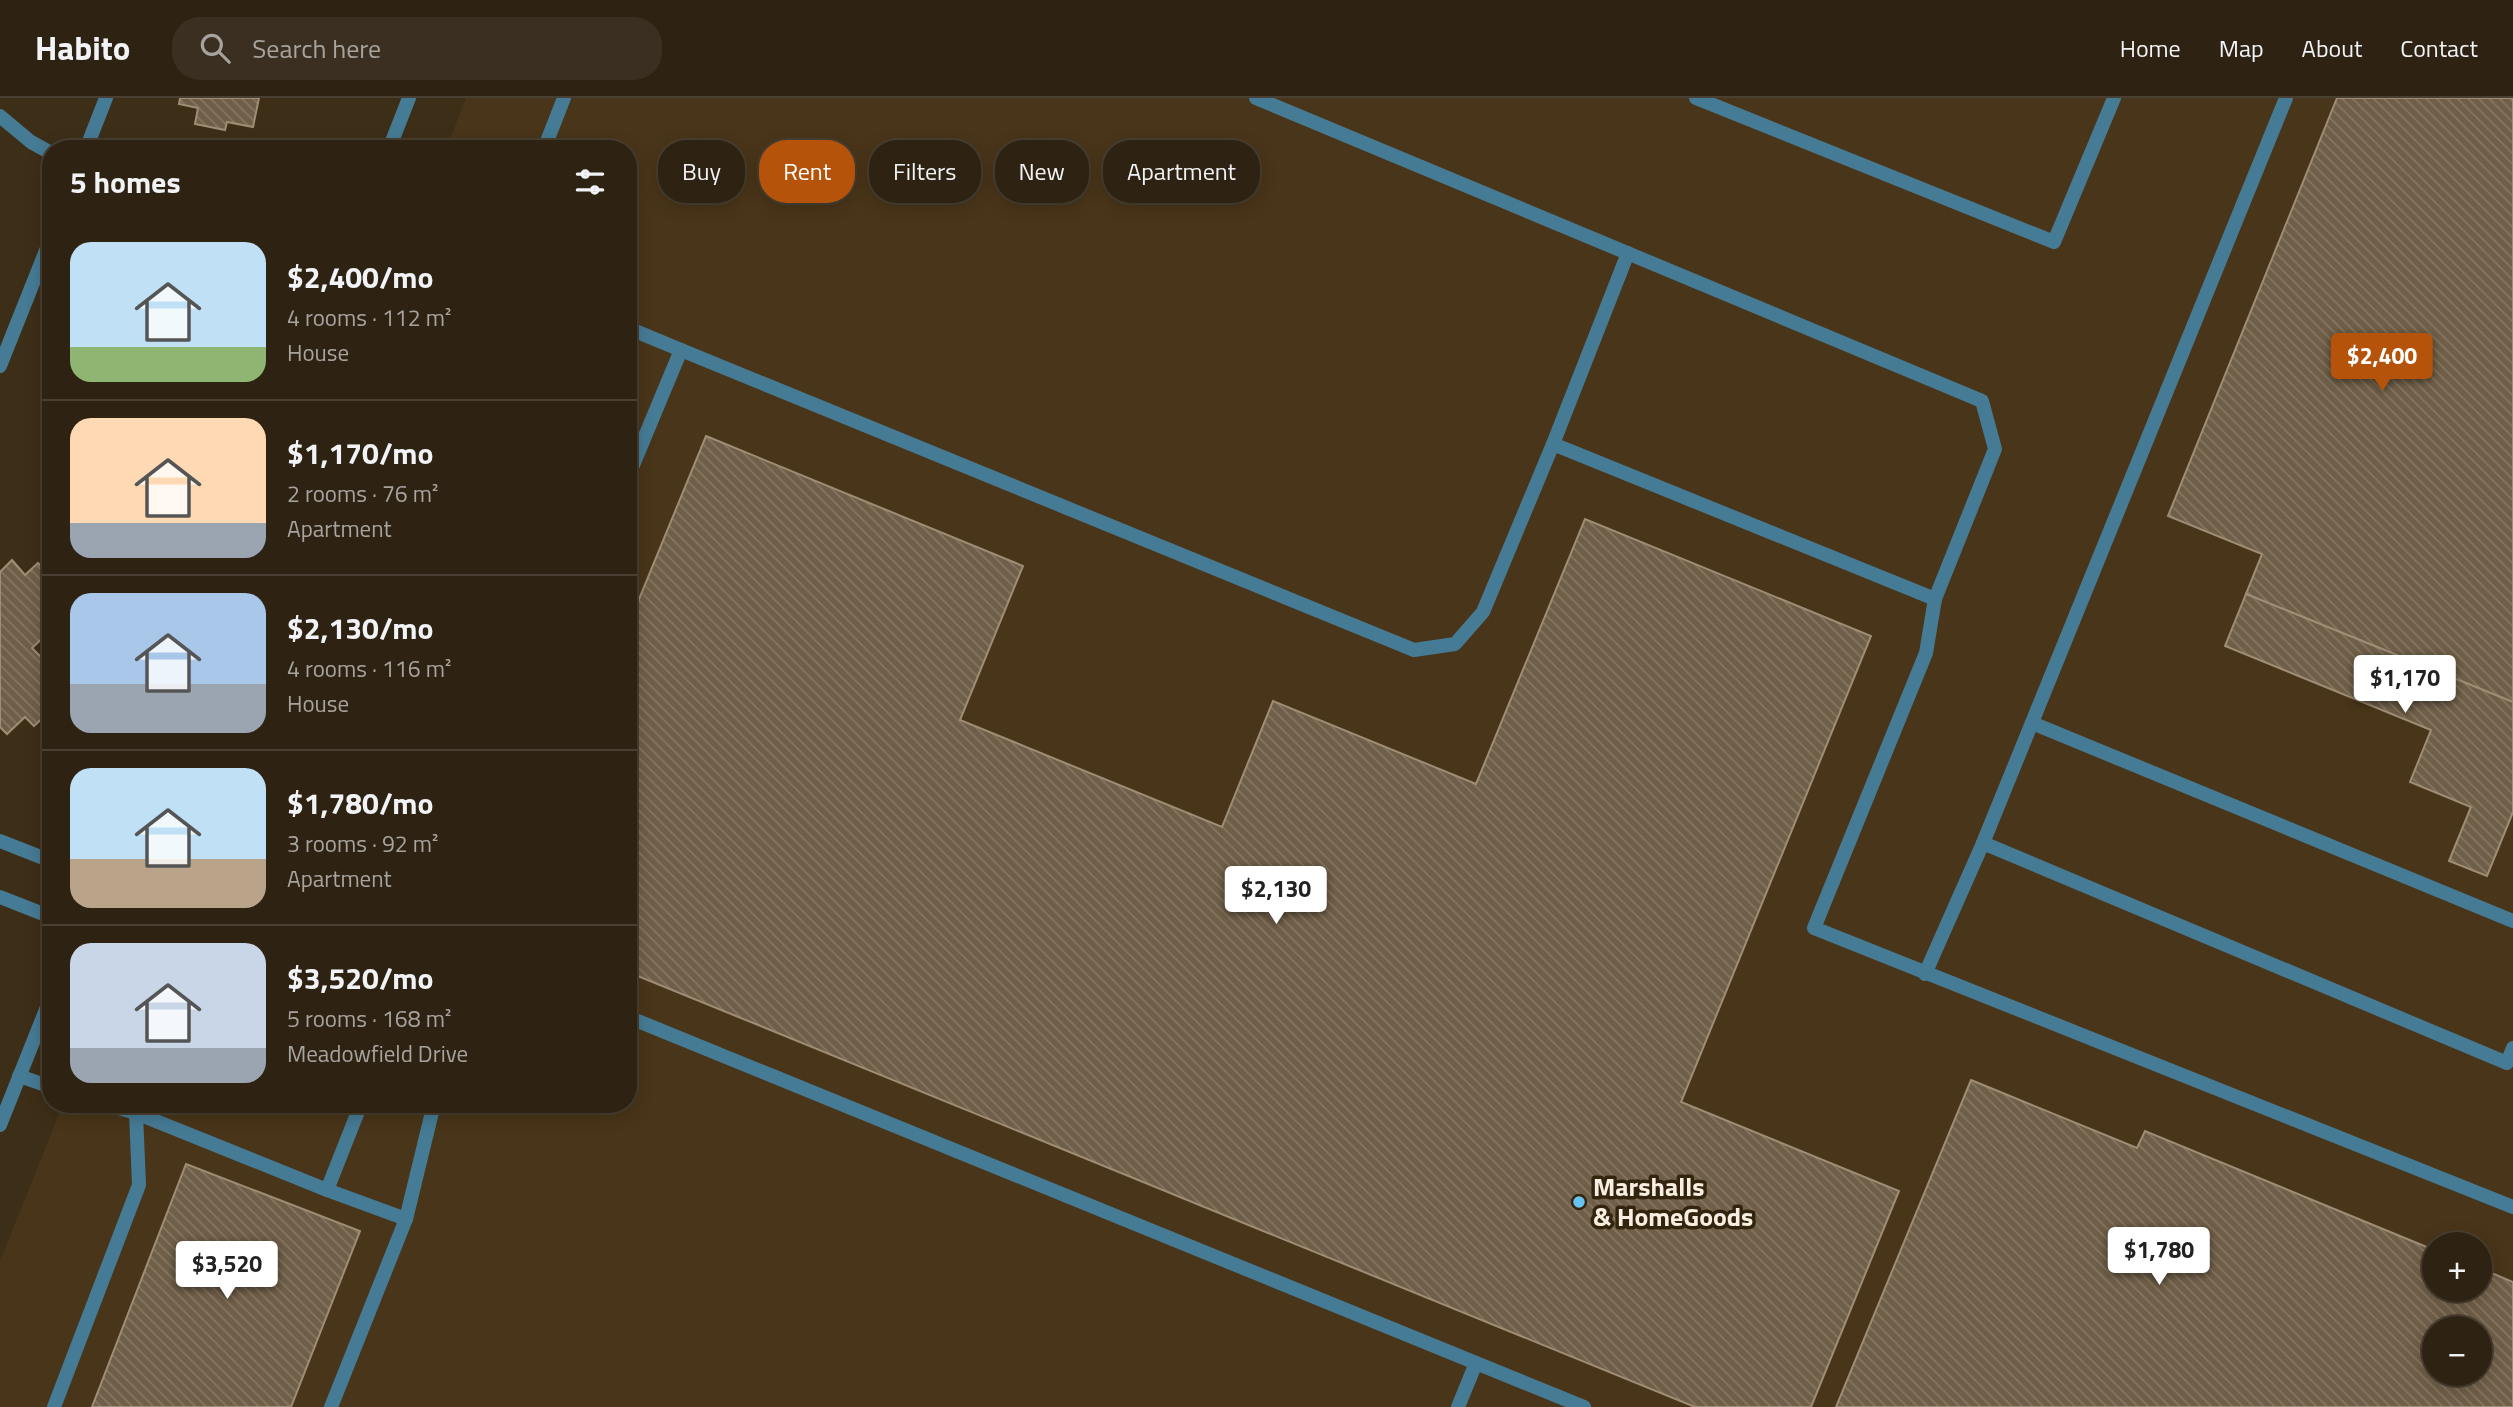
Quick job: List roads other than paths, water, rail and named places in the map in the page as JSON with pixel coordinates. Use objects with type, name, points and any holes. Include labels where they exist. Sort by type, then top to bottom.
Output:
[{"type":"street","points":[[90,140],[106,98]]},
{"type":"street","points":[[393,140],[409,98]]},
{"type":"street","points":[[548,140],[564,98]]},
{"type":"street","points":[[1256,98],[1982,401],[1994,449],[1935,598],[1926,653],[1814,928],[2513,1207]]},
{"type":"street","points":[[1696,98],[2054,242],[2114,98]]},
{"type":"street","points":[[1925,974],[1983,843],[2286,98]]},
{"type":"street","points":[[0,116],[42,148]]},
{"type":"street","points":[[637,332],[1414,650],[1455,644],[1483,612],[1628,253]]},
{"type":"street","points":[[0,366],[42,261]]},
{"type":"street","points":[[637,455],[681,350]]},
{"type":"street","points":[[1553,444],[1935,598]]},
{"type":"street","points":[[2032,723],[2513,921]]},
{"type":"street","points":[[0,841],[42,857]]},
{"type":"street","points":[[1983,843],[2510,1064],[2513,1048]]},
{"type":"street","points":[[0,897],[42,913]]},
{"type":"street","points":[[0,1125],[42,1019]]},
{"type":"street","points":[[637,1021],[1584,1407]]},
{"type":"street","points":[[19,1076],[42,1084]]},
{"type":"street","points":[[54,1407],[139,1185],[137,1113]]},
{"type":"street","points":[[146,1113],[327,1190],[407,1219]]},
{"type":"street","points":[[327,1190],[356,1113]]},
{"type":"street","points":[[331,1407],[407,1219],[432,1113]]},
{"type":"street","points":[[1458,1407],[1476,1363]]},
{"type":"place","name":"Marshalls & HomeGoods","points":[[1579,1202]]}]
